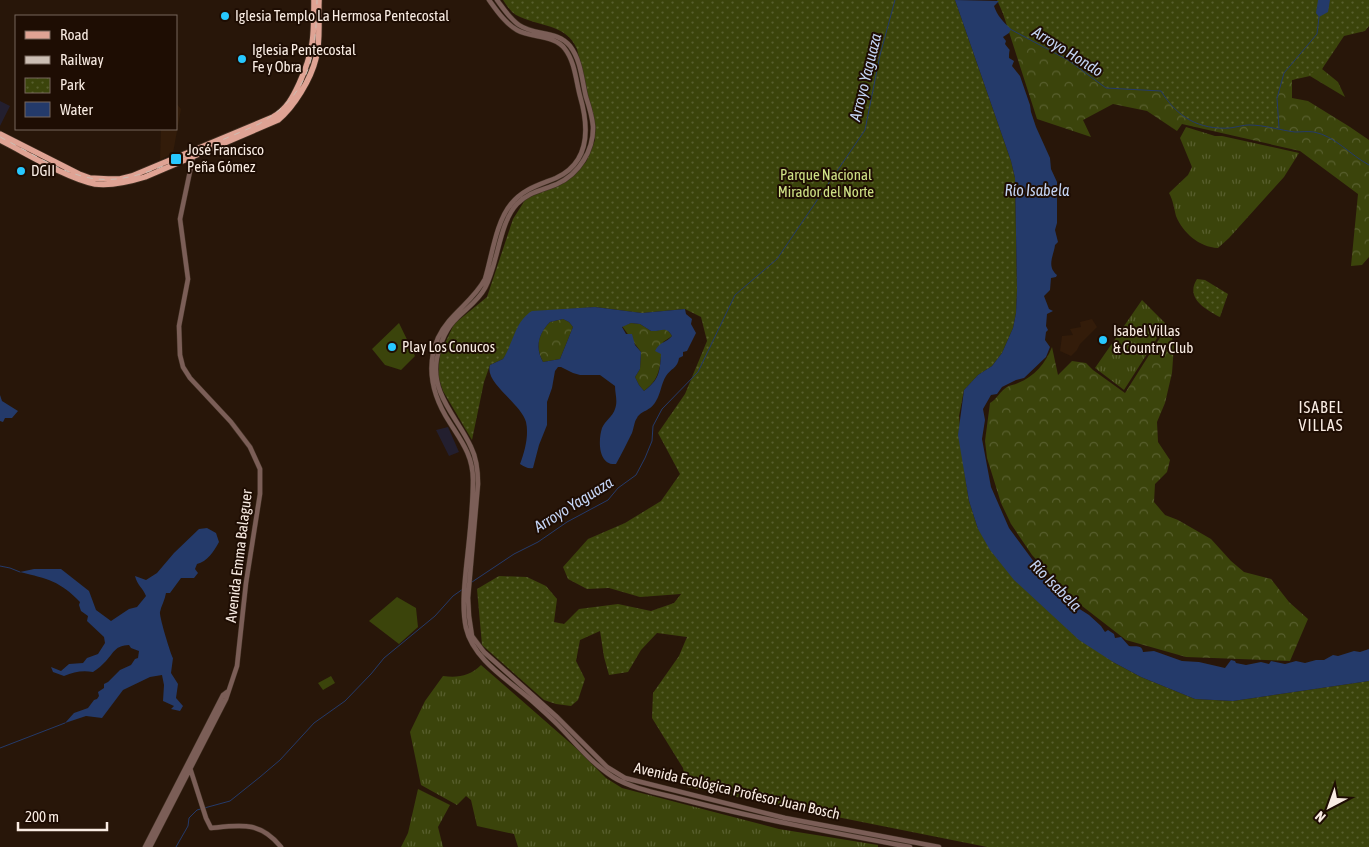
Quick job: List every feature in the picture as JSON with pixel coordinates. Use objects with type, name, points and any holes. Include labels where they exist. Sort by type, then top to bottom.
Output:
[{"type":"main road","points":[[0,140],[72,176],[94,184],[129,182],[145,178],[191,154],[273,117],[289,102],[307,68],[312,50],[314,0]]},
{"type":"main road","points":[[0,134],[79,174],[100,179],[120,179],[278,120],[290,109],[312,71],[318,41],[319,0]]},
{"type":"street","name":"Avenida Ecológica Profesor Juan Bosch","points":[[488,0],[512,28],[522,33],[558,43],[569,54],[585,113],[586,140],[576,161],[565,173],[525,191],[509,205],[502,220],[482,286],[468,303],[446,323],[438,339],[432,359],[431,375],[437,400],[462,440],[472,465],[471,569],[466,599],[470,629],[479,647],[551,712],[607,767],[625,778],[785,818],[939,847]]},
{"type":"street","name":"Avenida Ecológica Profesor Juan Bosch","points":[[497,0],[518,25],[552,34],[563,39],[574,52],[593,127],[592,139],[585,158],[570,175],[556,184],[528,195],[513,208],[485,288],[475,302],[453,322],[448,329],[439,352],[436,368],[441,394],[472,448],[477,466],[478,484],[470,554],[466,572],[466,628],[471,643],[476,651],[558,724],[589,757],[614,778],[662,794],[786,824],[910,847]]},
{"type":"street","points":[[541,32],[541,38]]},
{"type":"street","name":"Avenida Emma Balaguer","points":[[145,847],[189,767],[223,696],[234,678],[240,653],[243,610],[260,494],[261,476],[258,463],[250,447],[231,422],[190,378],[183,367],[180,355],[179,326],[188,279],[187,259],[179,224],[191,154]]},
{"type":"street","points":[[189,767],[200,802],[211,828],[239,825],[253,826],[269,835],[281,847]]},
{"type":"street","name":"Avenida Emma Balaguer","points":[[150,847],[155,831]]},
{"type":"shaded area","points":[[0,101],[10,106],[0,126]]},
{"type":"shaded area","points":[[178,105],[181,109],[178,126]]},
{"type":"shaded area","points":[[161,130],[177,130],[173,153],[160,160]]},
{"type":"shaded area","points":[[1092,319],[1097,327],[1071,356],[1060,351],[1062,336],[1073,335],[1070,329],[1081,327],[1080,322]]},
{"type":"shaded area","points":[[448,427],[459,452],[449,456],[436,430]]},
{"type":"green space","name":"Parque Nacional Mirador del Norte","points":[[503,0],[955,0],[1011,161],[1015,178],[1017,290],[1013,328],[1002,353],[992,366],[978,375],[964,390],[959,416],[969,501],[978,529],[1113,662],[1141,677],[1195,699],[1233,701],[1369,681],[1369,847],[987,847],[687,787],[683,768],[652,718],[653,693],[679,656],[687,637],[657,633],[641,650],[628,672],[609,675],[600,631],[580,640],[576,661],[585,679],[578,700],[571,706],[544,700],[482,645],[477,589],[499,576],[527,577],[546,586],[557,599],[554,622],[564,624],[579,609],[618,604],[651,611],[674,603],[681,594],[640,597],[609,588],[587,589],[568,579],[563,567],[588,539],[625,523],[661,501],[680,474],[658,433],[685,394],[707,341],[701,317],[685,309],[642,313],[595,307],[560,310],[507,353],[503,359],[490,365],[484,382],[472,440],[443,391],[438,376],[440,354],[454,324],[487,297],[513,219],[527,197],[563,181],[586,162],[595,140],[592,113],[577,49],[572,41],[559,30],[516,15]]},
{"type":"green space","points":[[997,0],[1369,0],[1369,26],[1365,31],[1344,36],[1322,69],[1284,83],[1277,98],[1279,128],[1248,125],[1217,128],[1198,123],[1181,114],[1161,91],[1106,88],[1067,60],[1010,29]]},
{"type":"green space","points":[[999,1],[1343,26],[1322,69],[1338,82],[1345,97],[1310,76],[1292,80],[1292,98],[1308,101],[1369,140],[1369,257],[1362,265],[1351,266],[1358,194],[1300,151],[1182,124],[1177,131],[1147,111],[1113,104],[1083,120],[1091,137],[1037,119]]},
{"type":"green space","points":[[1186,127],[1215,136],[1299,153],[1284,177],[1218,248],[1204,245],[1187,233],[1176,216],[1169,193],[1188,175],[1192,167],[1180,138]]},
{"type":"green space","points":[[1197,279],[1205,280],[1228,294],[1220,317],[1198,302],[1193,292]]},
{"type":"green space","points":[[1142,300],[1166,324],[1124,390],[1095,368]]},
{"type":"green space","points":[[563,319],[573,327],[560,359],[543,362],[539,351],[540,336],[550,322]]},
{"type":"green space","name":"Play Los Conucos","points":[[399,323],[415,356],[401,370],[385,365],[372,349]]},
{"type":"green space","points":[[631,323],[640,324],[651,331],[665,329],[672,336],[663,342],[657,375],[650,386],[644,391],[635,377],[640,369],[641,352],[622,326]]},
{"type":"green space","points":[[1168,325],[1174,345],[1172,373],[1165,403],[1157,422],[1158,442],[1170,460],[1167,472],[1155,484],[1154,502],[1165,515],[1178,520],[1211,539],[1244,572],[1271,579],[1289,602],[1308,619],[1290,661],[1186,657],[1126,640],[1073,599],[1032,555],[1011,524],[1001,503],[987,458],[985,441],[990,403],[1007,387],[1017,384],[1034,373],[1043,364],[1052,347],[1058,375],[1072,361],[1086,363],[1125,393]]},
{"type":"green space","points":[[397,597],[416,608],[418,627],[399,644],[369,621]]},
{"type":"green space","points":[[481,665],[576,748],[606,778],[622,788],[779,829],[878,845],[878,847],[518,847],[514,834],[477,826],[471,800],[466,796],[457,805],[421,785],[410,732],[425,701],[443,676],[454,677],[464,675],[473,672]]},
{"type":"green space","points":[[331,676],[335,683],[323,690],[318,683]]},
{"type":"green space","points":[[418,789],[450,805],[438,827],[443,847],[401,847],[408,833]]},
{"type":"water","name":"Río Isabela","points":[[955,0],[999,1],[994,6],[995,9],[1011,29],[1003,37],[1006,41],[1005,44],[1010,50],[1009,58],[1014,61],[1012,66],[1020,76],[1036,127],[1050,158],[1051,169],[1057,182],[1057,223],[1055,230],[1058,242],[1055,245],[1051,264],[1057,275],[1051,278],[1050,290],[1044,296],[1049,309],[1053,311],[1047,314],[1046,326],[1048,330],[1045,340],[1050,347],[1046,357],[1024,378],[1002,387],[997,394],[991,395],[983,409],[985,420],[982,439],[991,487],[1009,528],[1051,585],[1057,586],[1066,597],[1074,601],[1078,608],[1089,615],[1105,632],[1108,630],[1114,634],[1115,638],[1121,637],[1129,646],[1140,647],[1143,652],[1154,651],[1182,661],[1199,662],[1225,668],[1231,660],[1246,665],[1261,662],[1269,664],[1271,661],[1285,664],[1296,661],[1305,663],[1324,660],[1333,655],[1338,656],[1369,649],[1369,681],[1233,701],[1195,699],[1141,677],[1079,640],[1014,580],[990,550],[978,529],[969,501],[958,435],[964,390],[978,375],[992,366],[1002,353],[1013,328],[1017,290],[1015,178],[1011,161]]},
{"type":"water","points":[[1318,0],[1330,0],[1328,12],[1319,17],[1316,13]]},
{"type":"water","points":[[595,307],[642,313],[685,309],[686,314],[692,319],[691,324],[696,333],[687,351],[683,352],[683,356],[679,358],[676,366],[666,376],[654,405],[635,421],[632,433],[616,464],[610,464],[606,461],[600,445],[602,428],[613,414],[616,406],[615,386],[600,375],[580,375],[558,367],[555,371],[547,402],[547,425],[533,468],[520,464],[526,443],[526,422],[523,415],[492,379],[490,365],[503,359],[518,327],[526,315],[532,311]],"holes":[[[563,319],[573,327],[560,359],[543,362],[539,352],[540,336],[550,322]],[[631,323],[640,324],[651,331],[665,330],[672,336],[659,345],[655,351],[661,354],[659,371],[656,379],[644,391],[635,377],[640,369],[641,352],[635,345],[632,334],[626,334],[622,327]]]},
{"type":"water","points":[[0,395],[2,401],[18,411],[12,418],[5,418],[3,422],[0,421]]},
{"type":"water","points":[[207,528],[216,533],[219,542],[207,559],[197,564],[195,569],[198,573],[194,578],[181,578],[170,593],[166,593],[160,612],[173,658],[171,673],[178,684],[176,698],[183,706],[180,711],[171,709],[174,706],[163,701],[164,685],[162,675],[150,677],[123,690],[102,718],[86,716],[65,723],[74,713],[88,708],[99,696],[98,692],[104,688],[104,684],[120,670],[131,665],[138,658],[139,651],[131,648],[129,645],[121,647],[93,672],[85,671],[64,676],[53,672],[51,667],[61,671],[69,664],[83,663],[87,658],[98,654],[105,643],[104,637],[87,621],[88,616],[81,611],[80,602],[66,589],[46,579],[20,572],[34,569],[61,569],[89,591],[96,610],[111,621],[129,609],[137,607],[146,596],[135,576],[146,580],[157,573],[174,553],[199,529]]},
{"type":"waterway","name":"Arroyo Yaguaza","points":[[472,582],[567,522],[608,500],[618,488],[636,475],[652,441],[653,426],[662,409],[698,372],[735,295],[777,259],[865,130],[880,55],[895,0]]},
{"type":"waterway","name":"Arroyo Hondo","points":[[1279,128],[1277,98],[1284,73],[1317,34],[1319,17]]},
{"type":"waterway","name":"Arroyo Hondo","points":[[1010,29],[1068,60],[1106,88],[1161,91],[1182,115],[1199,124],[1219,128],[1255,125],[1295,132],[1314,132],[1329,137],[1369,165]]},
{"type":"waterway","points":[[0,566],[20,572]]},
{"type":"waterway","name":"Arroyo Yaguaza","points":[[176,847],[188,826],[189,818],[197,810],[230,801],[260,777],[280,760],[314,723],[345,701],[384,658],[435,616],[453,596],[463,589]]},
{"type":"waterway","points":[[0,748],[65,723]]},
{"type":"railway","points":[[0,137],[55,166],[90,178],[119,179],[173,162],[259,124],[290,100],[300,86],[312,55],[317,0]]},
{"type":"place","name":"Iglesia Templo La Hermosa Pentecostal","points":[[225,16]]},
{"type":"place","name":"Iglesia Pentecostal Fe y Obra","points":[[242,59]]},
{"type":"place","name":"José Francisco Peña Gómez","points":[[176,159]]},
{"type":"place","name":"DGII","points":[[21,171]]},
{"type":"place","name":"Isabel Villas & Country Club","points":[[1103,340]]},
{"type":"place","name":"Play Los Conucos","points":[[392,347]]},
{"type":"district","name":"ISABEL VILLAS","points":[[1321,416]]}]
